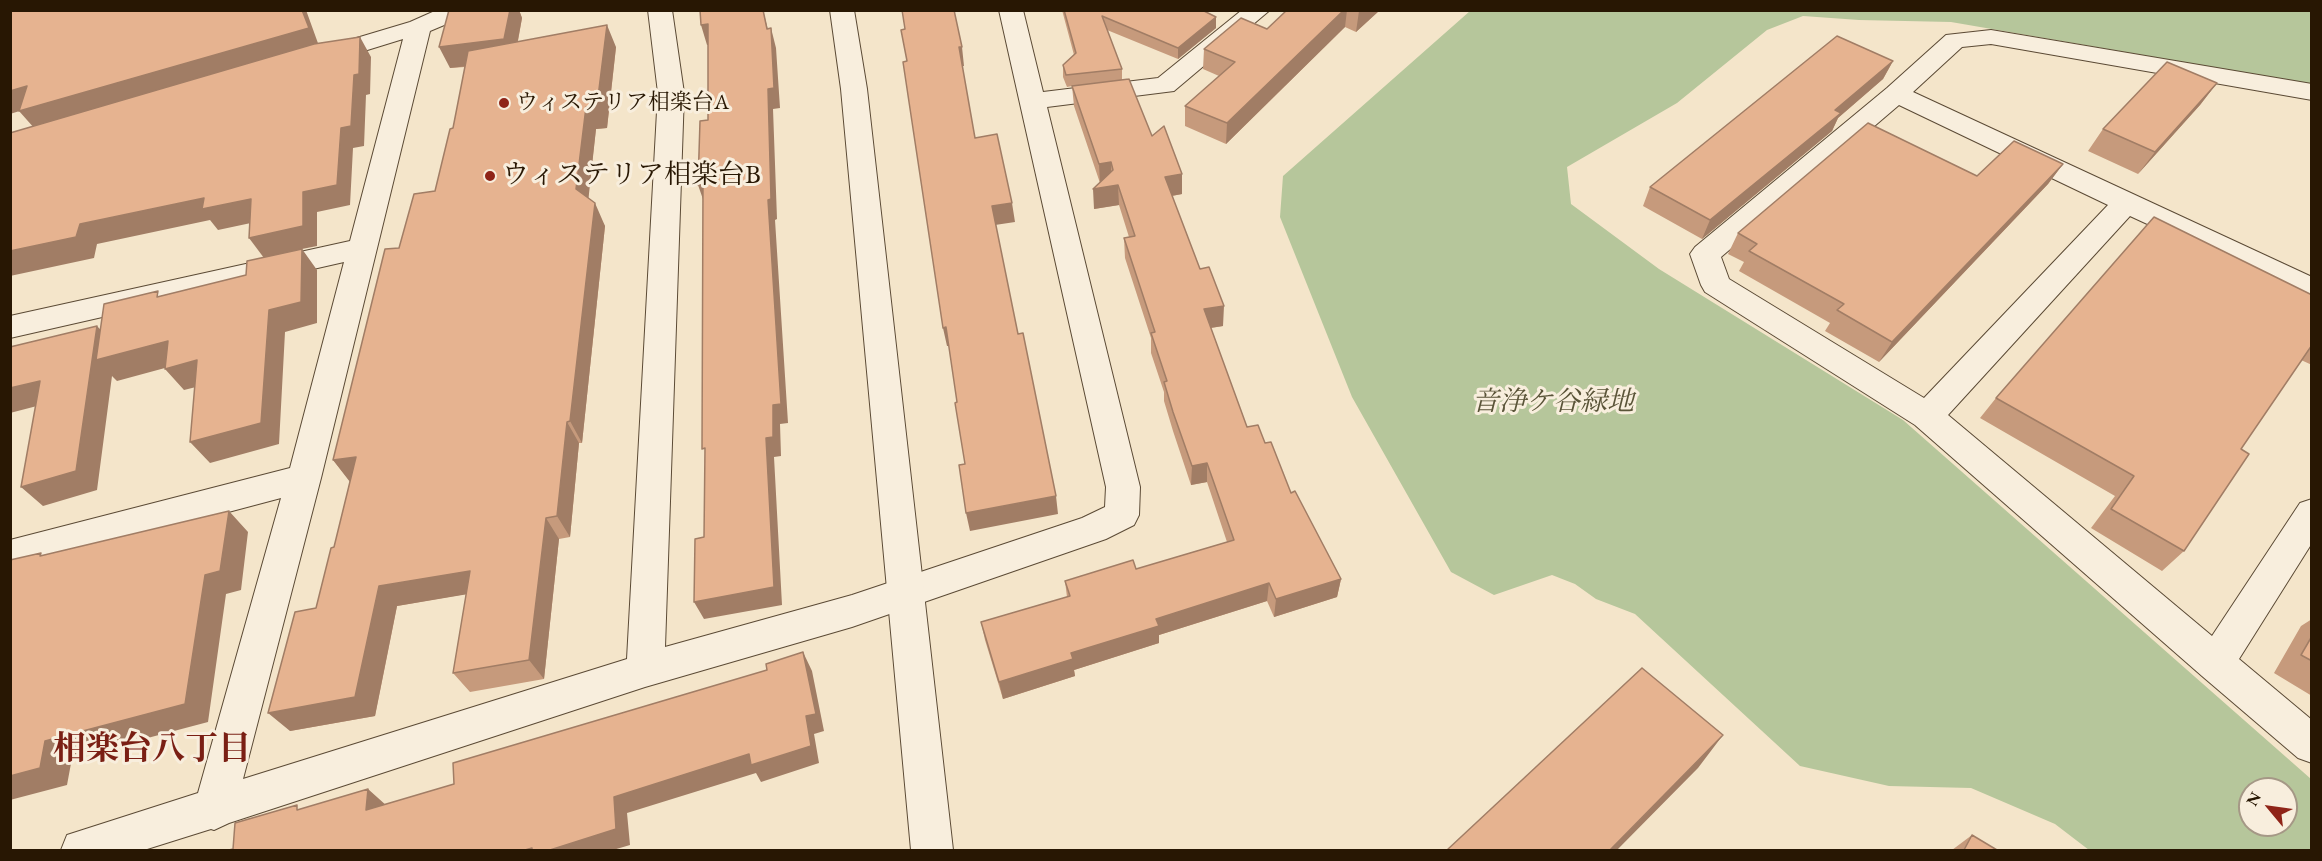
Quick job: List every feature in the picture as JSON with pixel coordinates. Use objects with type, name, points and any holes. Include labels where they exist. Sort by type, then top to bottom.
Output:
[{"type":"street","points":[[294,64],[419,27],[459,10]]},
{"type":"street","points":[[645,670],[671,93],[660,10]]},
{"type":"street","points":[[842,10],[854,89],[903,594],[932,850]]},
{"type":"street","points":[[82,850],[214,810],[645,670],[903,594],[1094,529],[1122,515],[1124,487],[1011,10]]},
{"type":"street","points":[[1034,102],[1165,85],[1258,10]]},
{"type":"street","points":[[214,810],[304,478],[419,27]]},
{"type":"street","points":[[2312,92],[1991,37],[1955,40],[1896,94],[1705,254],[1716,285],[1927,416],[2312,745]]},
{"type":"street","points":[[1896,94],[2312,290]]},
{"type":"street","points":[[1927,416],[2127,202]]},
{"type":"street","points":[[10,327],[362,248]]},
{"type":"street","points":[[10,555],[304,478]]},
{"type":"street","points":[[2215,664],[2312,513]]},
{"type":"green space","name":"音浄ケ谷緑地","points":[[1470,11],[2311,11],[2311,84],[1951,22],[1803,16],[1767,30],[1677,103],[1567,167],[1571,204],[1659,269],[1903,420],[2311,779],[2311,850],[2089,850],[2055,824],[1971,788],[1889,786],[1800,766],[1635,614],[1596,599],[1575,584],[1552,575],[1494,595],[1451,572],[1352,397],[1280,217],[1283,176]]},
{"type":"building","points":[[10,10],[302,10],[309,28],[19,111],[27,86],[10,91]]},
{"type":"building","points":[[449,10],[510,10],[504,39],[439,47]]},
{"type":"building","points":[[700,10],[763,10],[767,29],[771,28],[774,88],[768,89],[771,199],[768,200],[781,404],[773,405],[773,437],[766,438],[774,587],[694,602],[695,539],[704,537],[705,448],[702,449],[703,184],[698,185],[700,121],[708,120],[708,24],[701,25]]},
{"type":"building","points":[[902,10],[954,10],[962,47],[959,47],[975,138],[997,134],[1012,203],[992,206],[1018,334],[1023,333],[1056,496],[966,513],[959,465],[965,464],[955,403],[957,402],[946,327],[943,328],[903,62],[907,61],[901,30],[905,29]]},
{"type":"building","points":[[1064,10],[1202,10],[1216,17],[1178,48],[1102,16],[1122,69],[1066,75],[1063,65],[1076,53]]},
{"type":"building","points":[[1287,10],[1344,10],[1227,123],[1185,106],[1235,62],[1204,49],[1241,18],[1267,29]]},
{"type":"building","points":[[607,25],[597,105],[586,107],[576,189],[595,203],[570,421],[567,422],[557,516],[546,518],[529,660],[453,673],[470,571],[379,586],[355,697],[268,713],[295,612],[316,608],[331,548],[334,547],[356,457],[333,460],[385,249],[399,248],[414,194],[435,191],[450,129],[453,128],[468,51]]},
{"type":"building","points":[[1837,36],[1893,61],[1835,110],[1841,113],[1710,220],[1650,187]]},
{"type":"building","points":[[360,37],[359,74],[354,75],[351,126],[341,128],[337,185],[303,192],[303,226],[249,238],[251,199],[202,209],[204,198],[80,224],[76,237],[10,251],[10,133],[314,44]]},
{"type":"building","points":[[2167,62],[2217,83],[2155,152],[2103,129]]},
{"type":"building","points":[[1129,79],[1152,136],[1164,126],[1182,174],[1165,177],[1200,269],[1209,267],[1224,306],[1204,309],[1247,427],[1258,425],[1265,443],[1271,442],[1291,493],[1295,491],[1341,579],[1276,599],[1269,583],[1156,619],[1159,626],[1071,653],[1073,659],[999,682],[981,622],[1070,596],[1065,581],[1133,560],[1136,569],[1234,540],[1207,463],[1192,466],[1173,412],[1164,382],[1167,381],[1151,333],[1155,332],[1124,238],[1135,236],[1118,185],[1093,189],[1113,170],[1111,162],[1099,164],[1072,86]]},
{"type":"building","points":[[1868,123],[1977,176],[2014,141],[2063,164],[1892,342],[1837,310],[1844,304],[1749,251],[1757,244],[1738,233]]},
{"type":"building","points":[[2154,217],[2312,295],[2312,345],[2241,449],[2249,454],[2184,551],[2111,509],[2134,476],[1996,398]]},
{"type":"building","points":[[302,249],[301,302],[269,310],[261,423],[190,442],[197,360],[165,369],[168,341],[96,360],[104,304],[158,291],[157,297],[246,275],[247,261]]},
{"type":"building","points":[[97,326],[76,471],[21,487],[40,381],[10,388],[10,347]]},
{"type":"building","points":[[229,511],[220,571],[205,575],[185,704],[45,741],[40,768],[10,776],[10,560],[41,553],[40,556]]},
{"type":"building","points":[[2312,636],[2312,661],[2301,655]]},
{"type":"building","points":[[803,652],[816,714],[806,716],[811,746],[751,765],[749,754],[614,797],[616,829],[550,850],[532,850],[532,848],[525,850],[229,850],[233,849],[235,823],[297,805],[297,810],[368,789],[366,810],[454,784],[453,763],[767,670],[766,664]]},
{"type":"building","points":[[1642,668],[1723,735],[1610,850],[1447,850]]},
{"type":"building","points":[[1972,835],[1997,850],[1964,850]]},
{"type":"place","name":"ウィステリア相楽台A","points":[[504,103]]},
{"type":"place","name":"ウィステリア相楽台B","points":[[490,176]]},
{"type":"district","name":"相楽台八丁目","points":[[152,750]]}]
